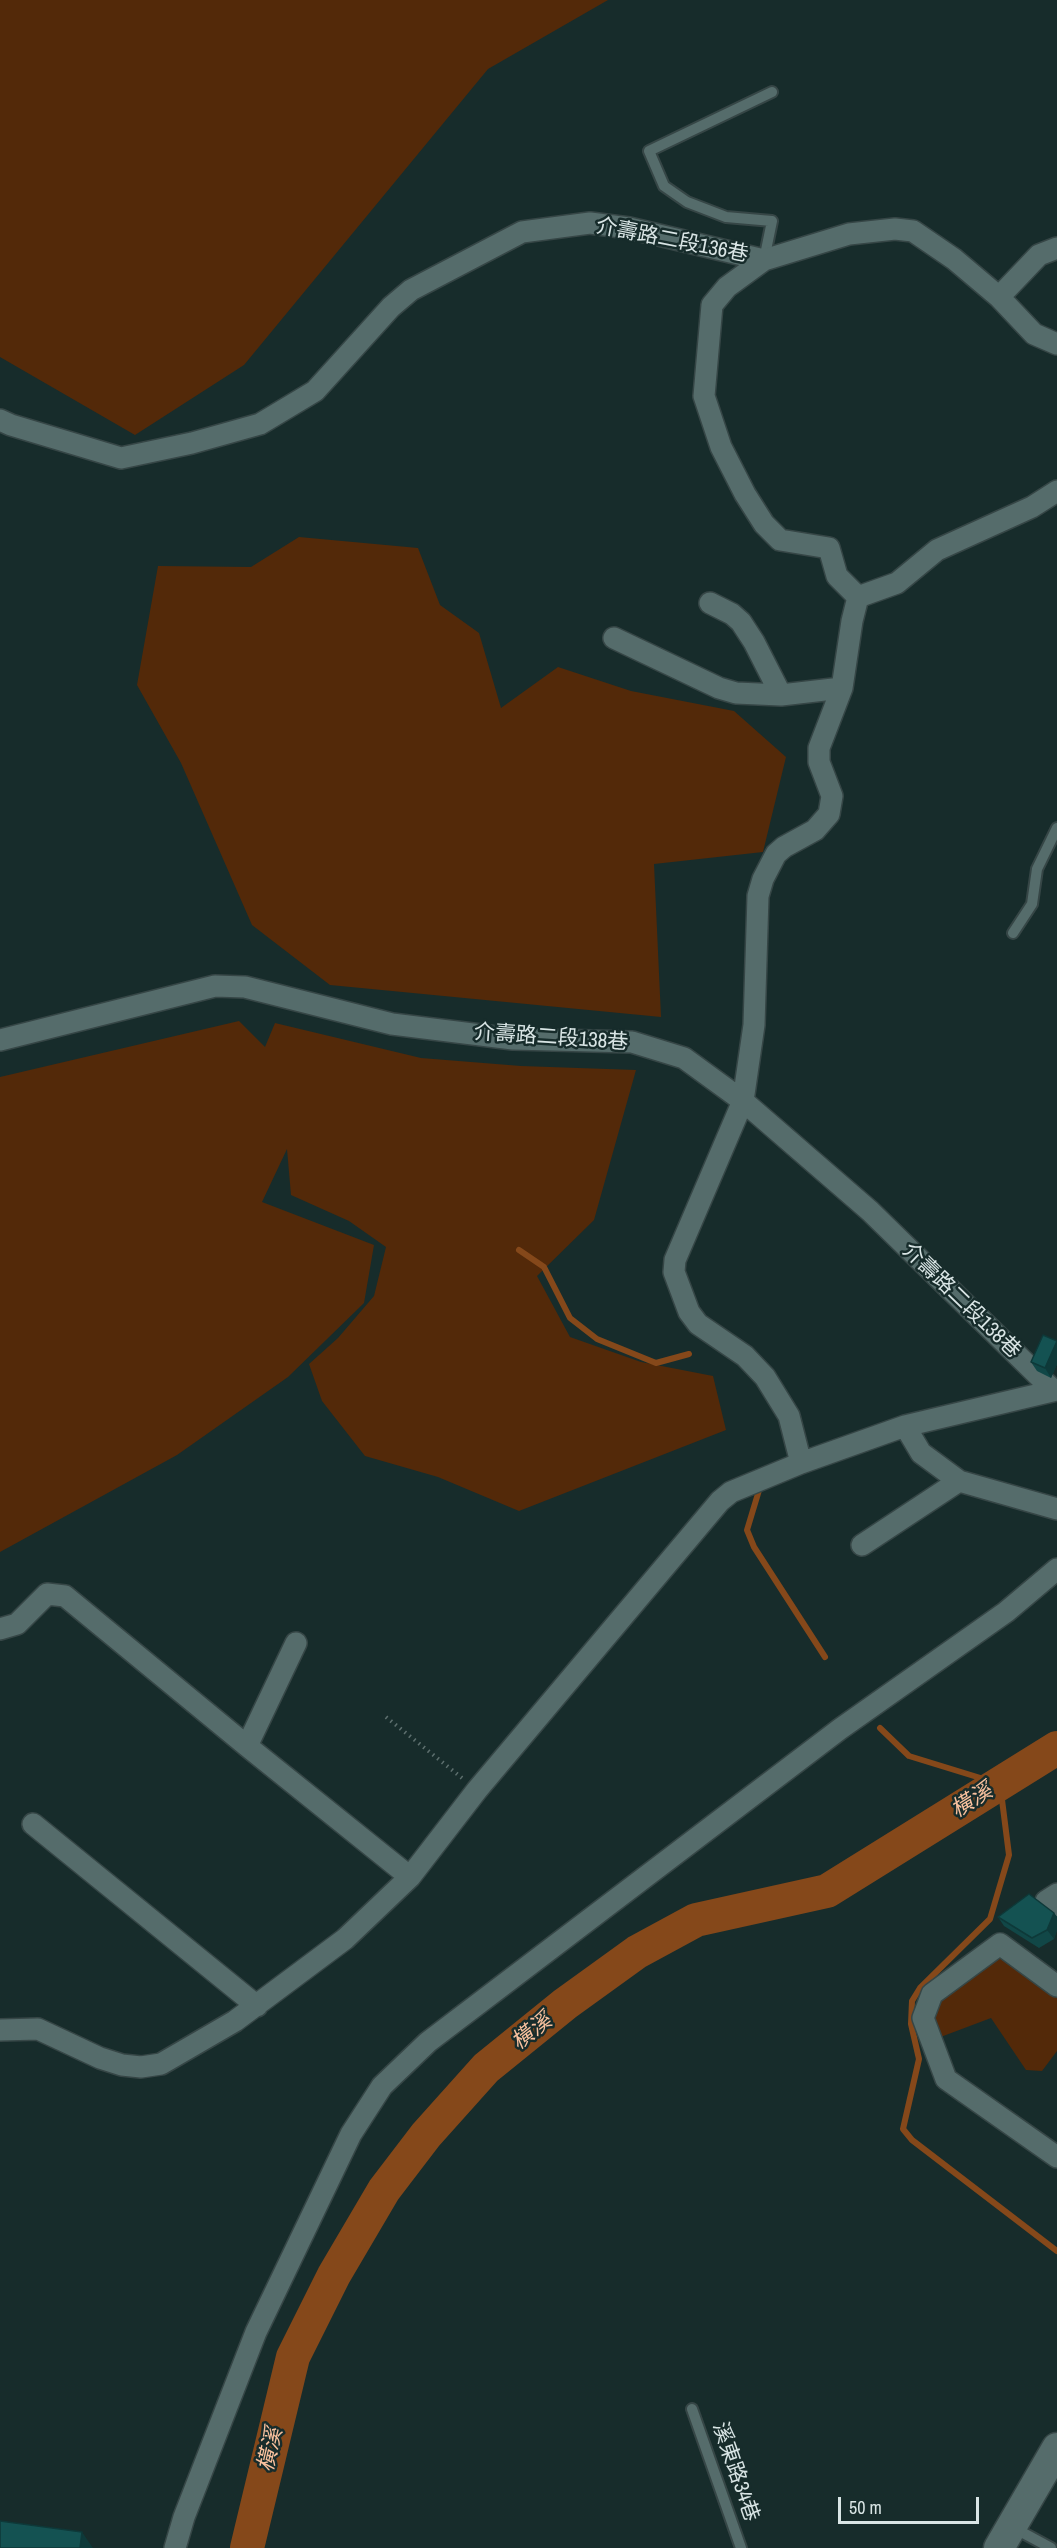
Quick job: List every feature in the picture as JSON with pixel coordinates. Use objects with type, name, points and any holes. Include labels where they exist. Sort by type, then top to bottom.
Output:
[{"type":"main road","points":[[1005,2537],[1057,2448]]},
{"type":"street","name":"介壽路二段136巷","points":[[0,420],[122,458],[192,443],[260,424],[315,391],[391,307],[411,290],[522,231],[590,223],[629,228],[764,260],[849,234],[895,229],[913,231],[954,259],[999,297],[1034,334],[1057,344]]},
{"type":"street","points":[[999,297],[1039,255],[1057,248]]},
{"type":"street","points":[[764,260],[727,287],[712,306],[704,396],[722,447],[745,494],[764,524],[780,540],[830,548],[837,576],[858,597]]},
{"type":"street","points":[[858,597],[897,582],[938,549],[1032,507],[1057,491]]},
{"type":"street","points":[[801,1463],[789,1416],[765,1377],[745,1356],[698,1324],[689,1312],[674,1272],[675,1260],[743,1101],[754,1025],[758,896],[763,879],[776,854],[784,847],[816,830],[830,814],[832,796],[819,762],[819,748],[842,688],[858,597]]},
{"type":"street","points":[[710,603],[741,622],[781,695]]},
{"type":"street","points":[[614,638],[719,688],[736,693],[781,695],[842,688]]},
{"type":"street","name":"介壽路二段138巷","points":[[0,1040],[215,986],[244,987],[392,1024],[513,1039],[632,1042],[684,1058],[743,1101],[870,1211],[1055,1390]]},
{"type":"street","points":[[0,2030],[38,2029],[100,2058],[122,2065],[141,2067],[161,2064],[184,2052],[257,2006],[345,1939],[410,1877],[477,1790],[720,1501],[744,1485],[905,1425],[1055,1390]]},
{"type":"street","points":[[905,1425],[921,1453],[959,1481],[1057,1509]]},
{"type":"street","points":[[862,1545],[959,1481]]},
{"type":"street","points":[[175,2548],[184,2517],[255,2332],[351,2134],[382,2086],[428,2042],[840,1728],[1006,1612],[1057,1569]]},
{"type":"street","points":[[0,1629],[17,1624],[47,1594],[65,1596],[410,1877]]},
{"type":"street","points":[[247,1746],[296,1643]]},
{"type":"street","points":[[33,1824],[257,2006]]},
{"type":"street","points":[[1057,1986],[1000,1944],[932,1994],[923,2018],[946,2079],[1057,2157]]},
{"type":"lane","points":[[764,260],[772,221],[726,217],[687,202],[664,186],[649,151],[772,92]]},
{"type":"lane","points":[[1013,933],[1032,904],[1037,869],[1057,828]]},
{"type":"lane","name":"溪東路34巷","points":[[692,2409],[741,2548]]},
{"type":"lane","points":[[1005,2537],[1051,2548]]},
{"type":"path","points":[[386,1717],[477,1790]]},
{"type":"shaded area","points":[[0,0],[608,0],[488,69],[244,365],[135,435],[0,357]]},
{"type":"shaded area","points":[[299,537],[418,548],[440,605],[479,633],[501,708],[558,667],[631,691],[734,711],[786,757],[763,852],[654,864],[661,1017],[330,985],[252,925],[181,763],[137,685],[158,566],[251,567]]},
{"type":"shaded area","points":[[239,1021],[265,1047],[275,1023],[421,1058],[521,1066],[636,1070],[594,1220],[537,1276],[570,1337],[641,1362],[713,1376],[726,1430],[519,1511],[438,1477],[365,1456],[322,1401],[309,1364],[338,1338],[374,1296],[386,1247],[349,1221],[291,1195],[287,1149],[262,1202],[374,1245],[364,1303],[288,1377],[177,1455],[0,1552],[0,1077]]},
{"type":"shaded area","points":[[1001,1952],[1057,1994],[1057,2051],[1042,2071],[1026,2070],[991,2018],[938,2038],[933,2014],[940,1998]]},
{"type":"building","points":[[1043,1335],[1057,1341],[1045,1368],[1031,1362]]},
{"type":"building","points":[[1029,1894],[1054,1913],[1047,1930],[1032,1938],[998,1917]]},
{"type":"building","points":[[0,2521],[82,2532],[80,2548],[0,2548]]},
{"type":"waterway","points":[[519,1250],[544,1267],[570,1318],[597,1339],[656,1363],[689,1354]]},
{"type":"waterway","points":[[760,1487],[747,1530],[754,1547],[825,1657]]},
{"type":"waterway","points":[[880,1728],[909,1756],[1000,1784],[1009,1855],[990,1919],[920,1988],[912,2001],[911,2024],[919,2059],[903,2129],[912,2140],[1057,2251]]},
{"type":"waterway","name":"橫溪","points":[[247,2548],[293,2357],[334,2275],[384,2190],[426,2135],[486,2068],[565,2004],[637,1952],[696,1920],[827,1891],[1057,1748]]}]
